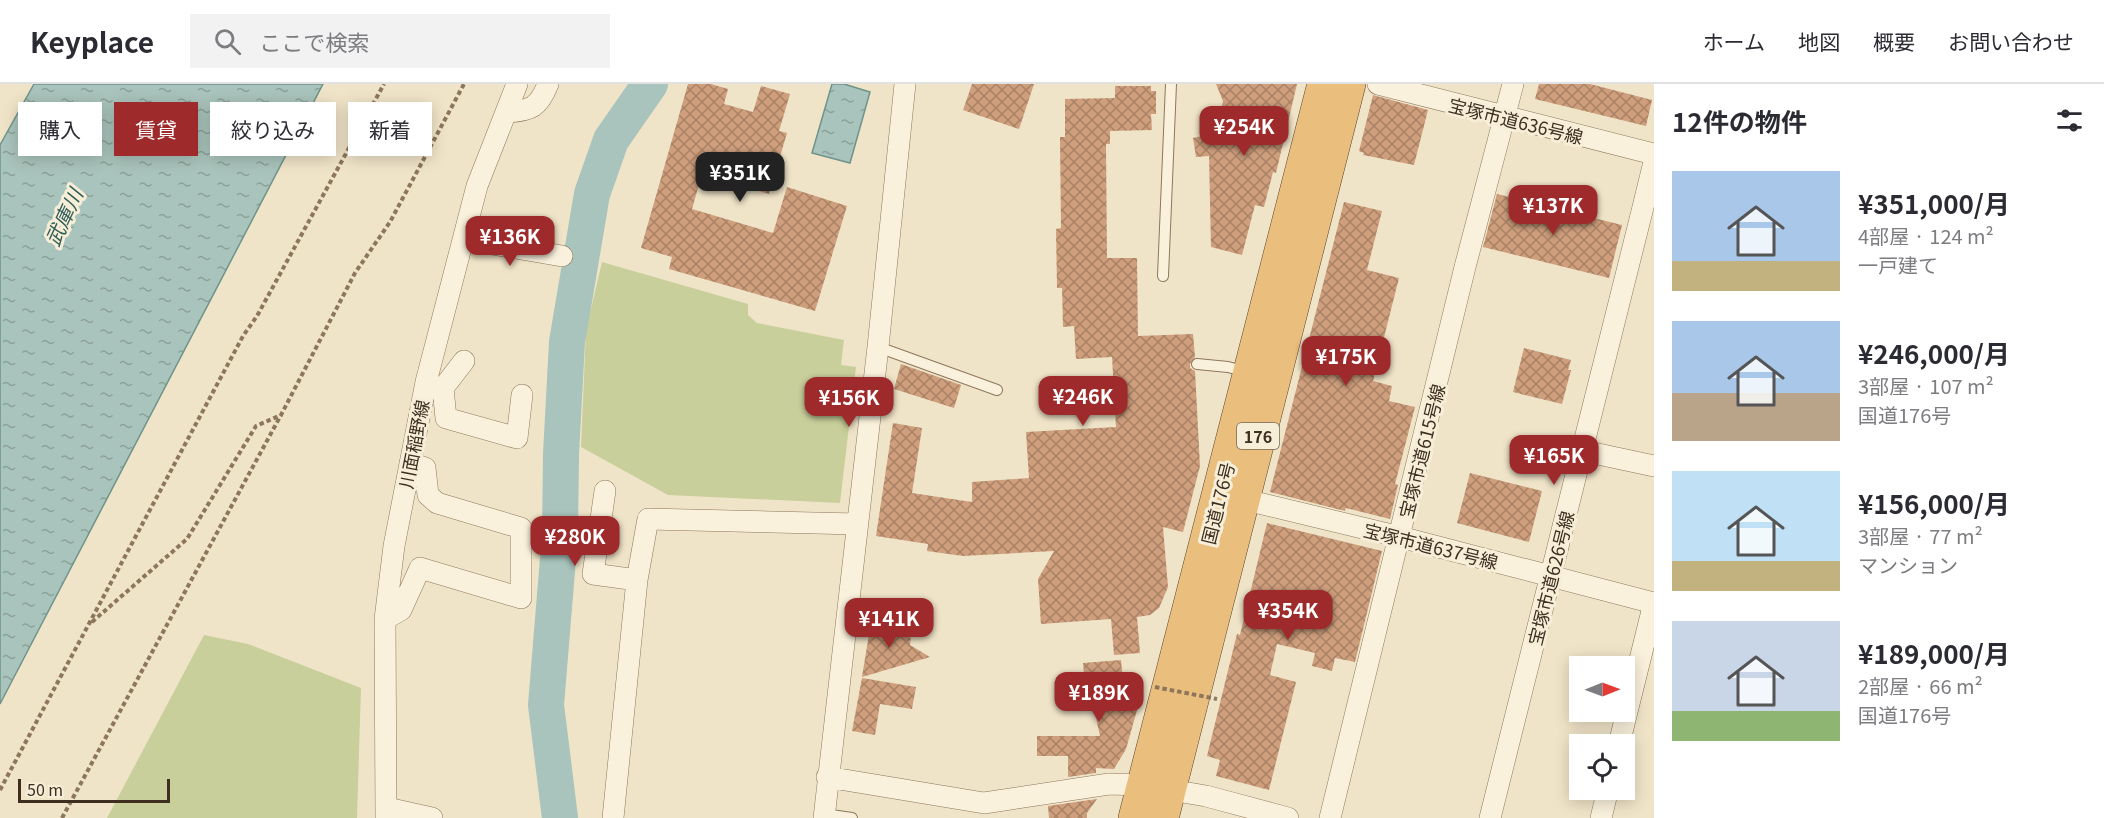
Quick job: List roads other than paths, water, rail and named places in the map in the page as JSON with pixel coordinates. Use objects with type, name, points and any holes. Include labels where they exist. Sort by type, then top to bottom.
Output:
[{"type":"highway","name":"国道176号","points":[[1158,797],[1183,636],[1323,84]]},
{"type":"highway","name":"国道176号","points":[[1135,818],[1158,797],[1242,499],[1349,84]]},
{"type":"street","name":"川面稲野線","points":[[386,813],[385,620],[394,546],[410,463],[434,385],[477,186],[517,84]]},
{"type":"street","points":[[507,112],[525,111],[541,101],[548,84]]},
{"type":"street","points":[[824,816],[878,347],[905,84]]},
{"type":"street","name":"宝塚市道636号線","points":[[1378,84],[1654,154]]},
{"type":"street","name":"宝塚市道615号線","points":[[1330,818],[1513,84]]},
{"type":"street","name":"宝塚市道626号線","points":[[1490,818],[1550,575],[1584,451],[1654,162]]},
{"type":"street","points":[[464,239],[562,256]]},
{"type":"street","points":[[464,361],[434,385],[446,418],[517,438],[522,394]]},
{"type":"street","points":[[1584,451],[1654,466]]},
{"type":"street","points":[[385,620],[401,610],[420,568],[521,598],[521,528],[437,503],[428,495],[425,468],[410,463]]},
{"type":"street","points":[[604,491],[594,574],[638,580]]},
{"type":"street","name":"宝塚市道637号線","points":[[1242,499],[1400,537],[1654,603]]},
{"type":"street","points":[[613,818],[638,580],[648,519],[857,524]]},
{"type":"street","points":[[1621,734],[1654,603]]},
{"type":"street","points":[[827,777],[984,803],[1109,784],[1158,797],[1206,796],[1288,818]]},
{"type":"street","points":[[1601,818],[1605,800]]},
{"type":"street","points":[[386,813],[432,818]]},
{"type":"lane","points":[[1163,276],[1171,84]]},
{"type":"lane","points":[[878,347],[997,390]]},
{"type":"lane","points":[[1197,364],[1250,373]]},
{"type":"lane","points":[[824,816],[852,818]]},
{"type":"water","name":"武庫川","points":[[34,84],[323,84],[314,102],[210,102],[210,156],[285,156],[0,704],[0,145],[18,113],[18,156],[102,156],[102,102],[24,102]]},
{"type":"water","points":[[832,84],[844,84],[870,92],[850,163],[812,153]]},
{"type":"waterway","points":[[560,818],[546,705],[560,534],[561,454],[567,342],[592,194],[611,140],[650,84]]}]
